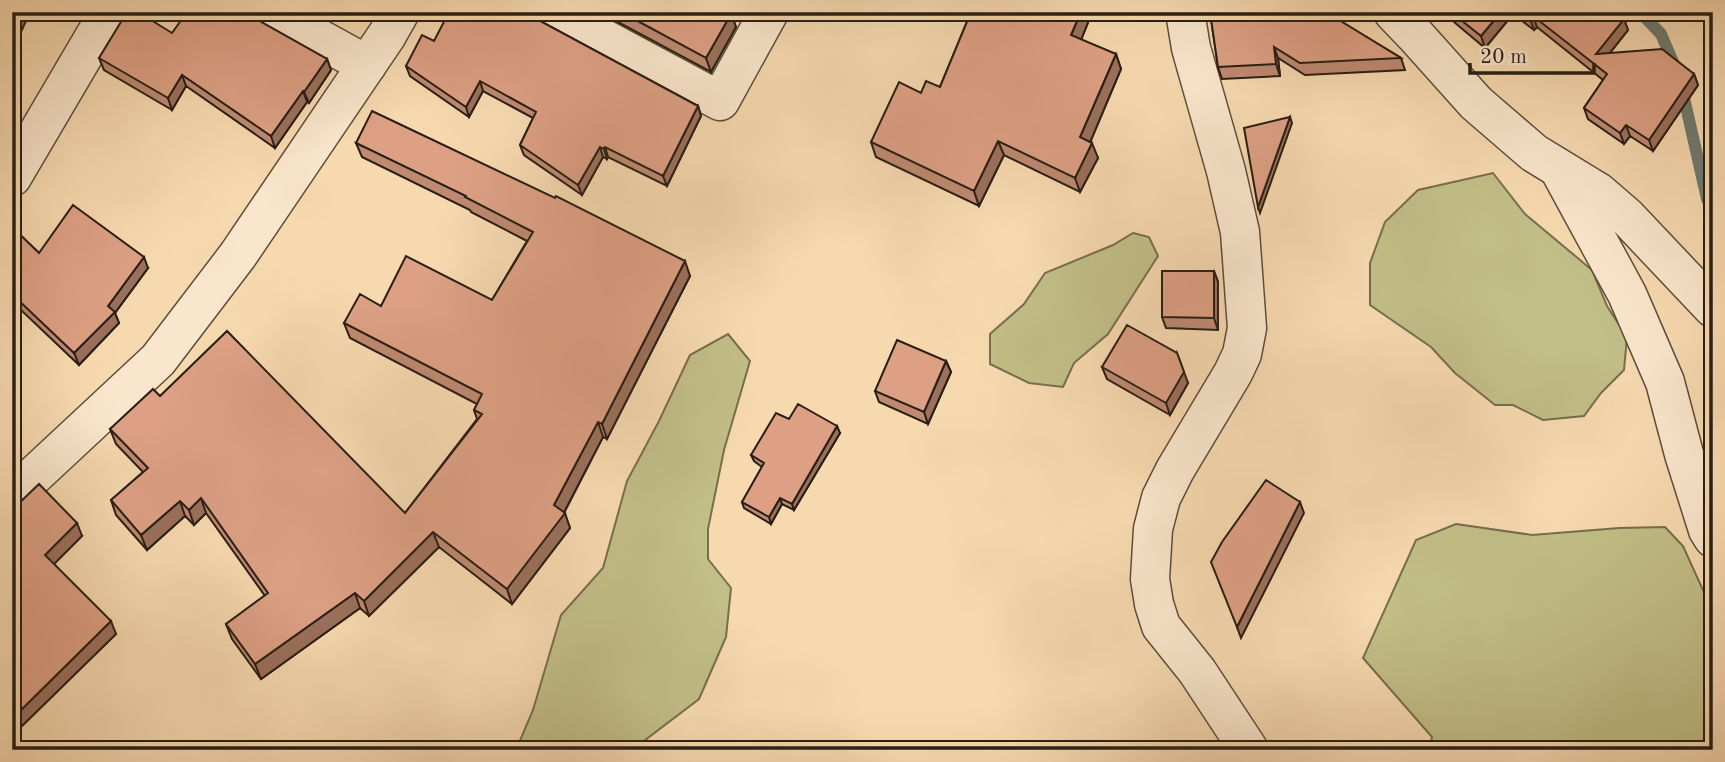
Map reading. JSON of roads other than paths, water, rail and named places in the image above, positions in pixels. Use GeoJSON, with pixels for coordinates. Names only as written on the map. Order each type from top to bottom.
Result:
{"type":"FeatureCollection","features":[{"type":"Feature","properties":{"kind":"street"},"geometry":{"type":"LineString","coordinates":[[12,177],[109,12]]}},
{"type":"Feature","properties":{"kind":"street"},"geometry":{"type":"LineString","coordinates":[[271,12],[367,65]]}},
{"type":"Feature","properties":{"kind":"street"},"geometry":{"type":"LineString","coordinates":[[12,496],[158,360],[238,255],[400,12]]}},
{"type":"Feature","properties":{"kind":"street"},"geometry":{"type":"LineString","coordinates":[[554,12],[720,101],[769,12]]}},
{"type":"Feature","properties":{"kind":"street"},"geometry":{"type":"LineString","coordinates":[[1185,12],[1191,48],[1226,171],[1240,232],[1247,328],[1242,354],[1233,373],[1161,498],[1153,529],[1150,579],[1161,626],[1197,671],[1249,750]]}},
{"type":"Feature","properties":{"kind":"street"},"geometry":{"type":"LineString","coordinates":[[1393,12],[1476,103],[1534,153],[1598,192],[1627,217],[1713,309]]}},
{"type":"Feature","properties":{"kind":"street"},"geometry":{"type":"LineString","coordinates":[[1559,169],[1627,295],[1665,382],[1684,454],[1708,530],[1713,538]]}},
{"type":"Feature","properties":{"kind":"waterway"},"geometry":{"type":"LineString","coordinates":[[1640,12],[1661,34],[1676,69]]}},
{"type":"Feature","properties":{"kind":"waterway"},"geometry":{"type":"LineString","coordinates":[[1682,89],[1707,199],[1713,211]]}}]}
